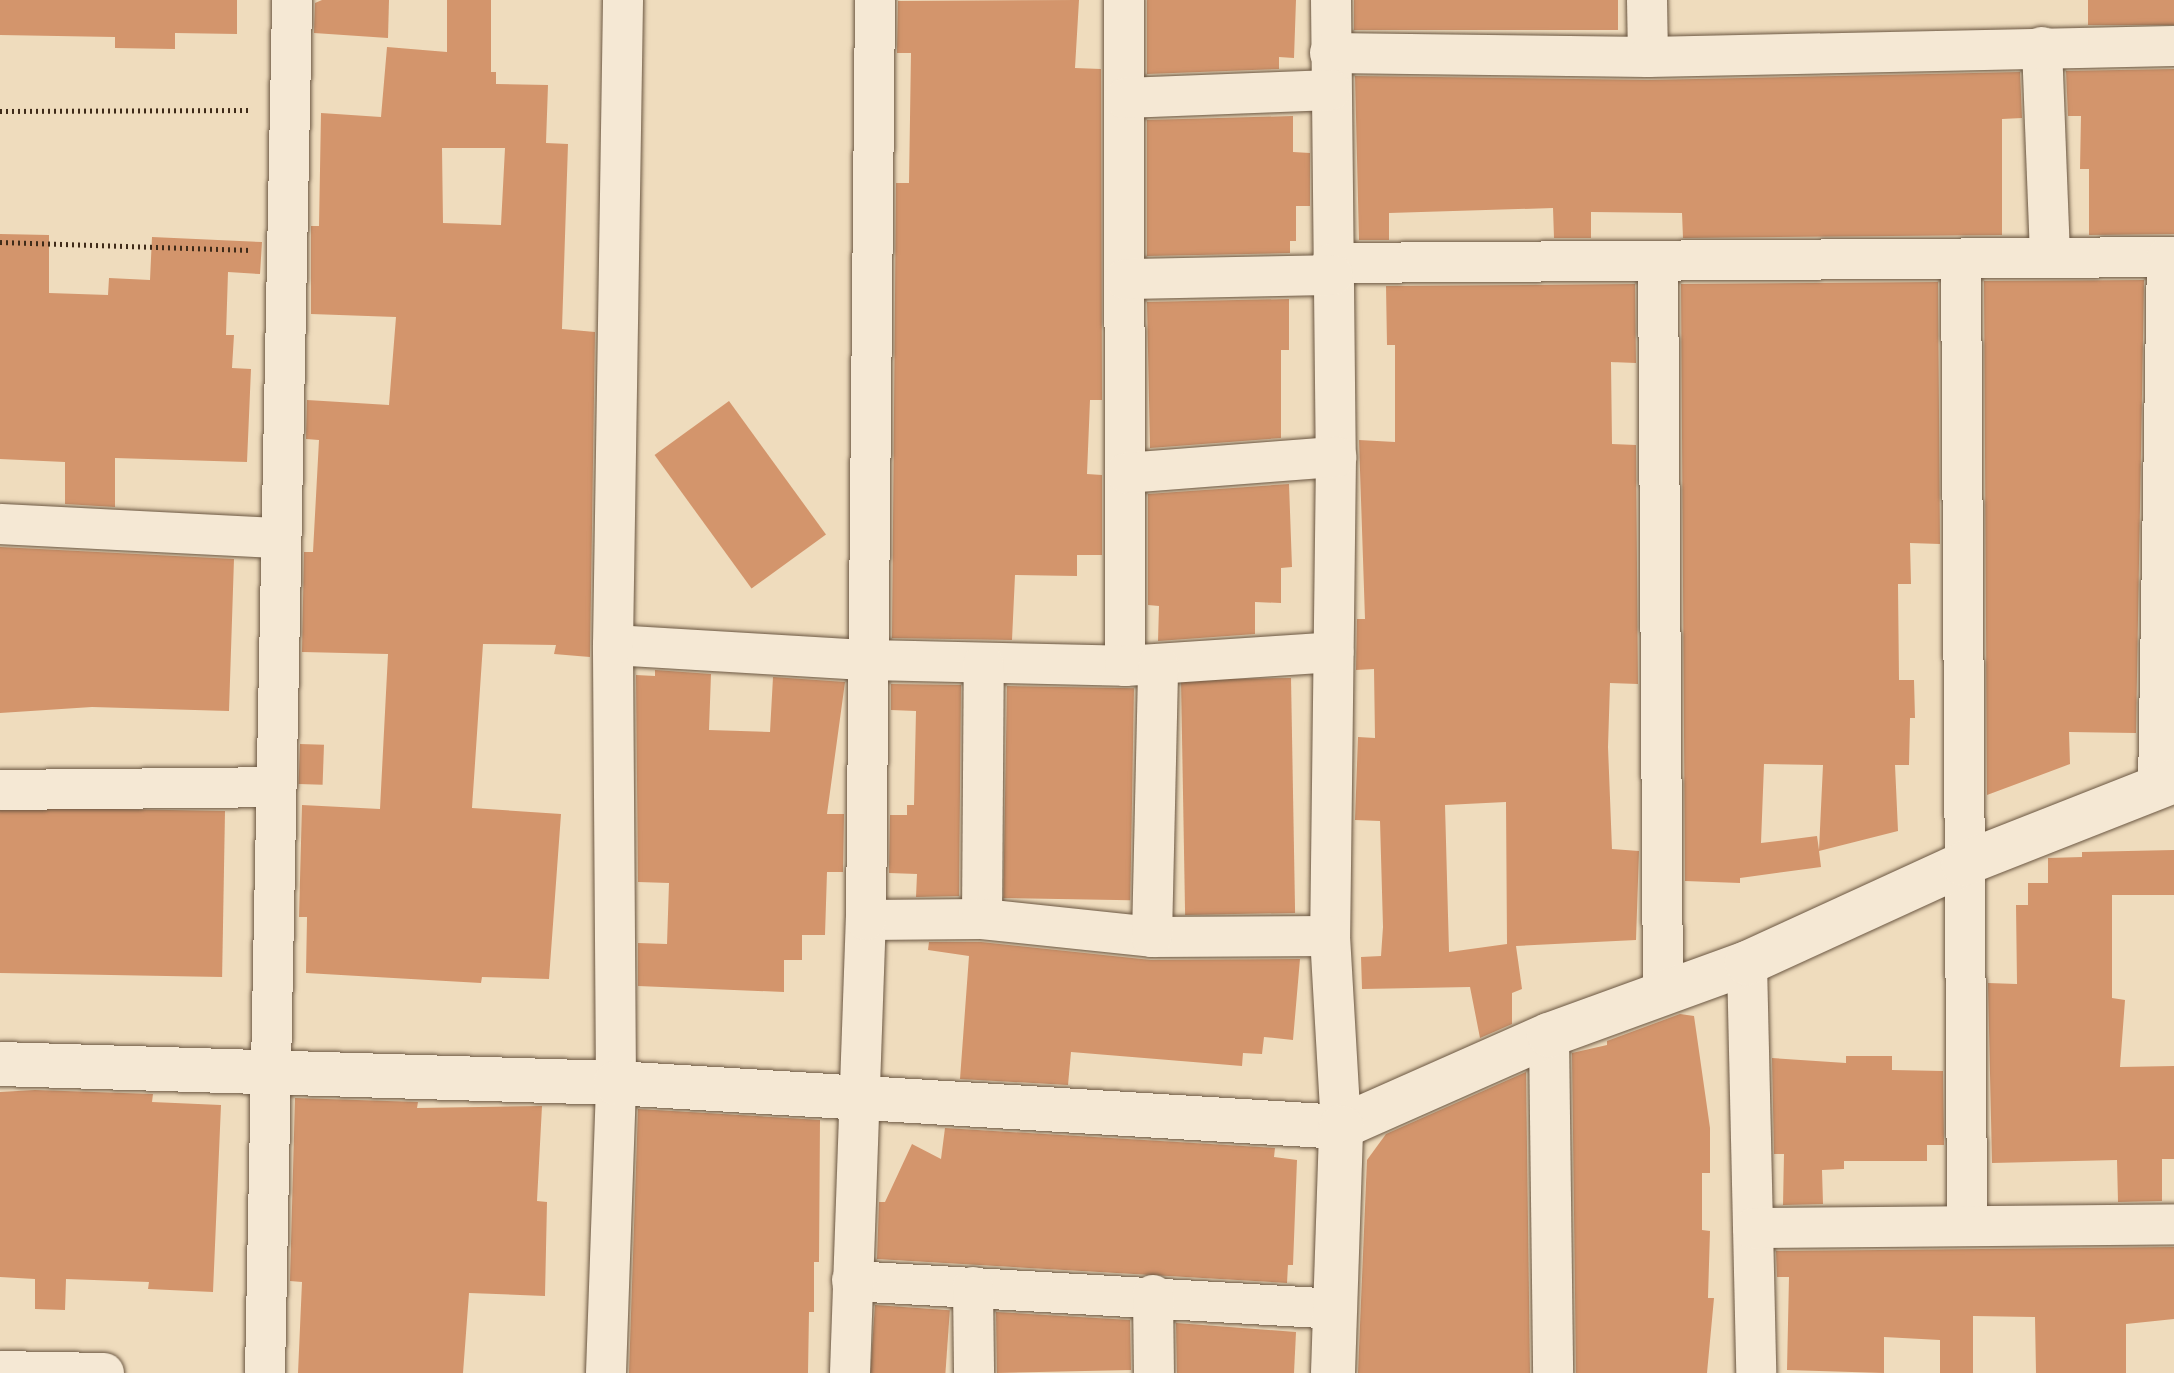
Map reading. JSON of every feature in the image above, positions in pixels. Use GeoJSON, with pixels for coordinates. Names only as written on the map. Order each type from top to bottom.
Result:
{"type":"FeatureCollection","features":[{"type":"Feature","properties":{"kind":"street"},"geometry":{"type":"LineString","coordinates":[[265,1373],[274,787],[292,0]]}},
{"type":"Feature","properties":{"kind":"street"},"geometry":{"type":"LineString","coordinates":[[606,1373],[616,1083],[613,645],[623,0]]}},
{"type":"Feature","properties":{"kind":"street"},"geometry":{"type":"LineString","coordinates":[[850,1373],[857,1101],[866,920],[875,0]]}},
{"type":"Feature","properties":{"kind":"street"},"geometry":{"type":"LineString","coordinates":[[1124,0],[1126,473],[1142,666],[1152,937]]}},
{"type":"Feature","properties":{"kind":"street"},"geometry":{"type":"LineString","coordinates":[[1331,0],[1336,457],[1330,936],[1341,1127],[1332,1309],[1333,1373]]}},
{"type":"Feature","properties":{"kind":"street"},"geometry":{"type":"LineString","coordinates":[[1647,0],[1648,57]]}},
{"type":"Feature","properties":{"kind":"street"},"geometry":{"type":"LineString","coordinates":[[1125,98],[1331,71],[1648,57],[2174,46]]}},
{"type":"Feature","properties":{"kind":"street"},"geometry":{"type":"LineString","coordinates":[[2042,47],[2050,258]]}},
{"type":"Feature","properties":{"kind":"street"},"geometry":{"type":"LineString","coordinates":[[0,1064],[616,1083],[857,1101],[1341,1127],[1549,1035],[1747,963],[1963,864],[2166,784],[2171,257],[1658,262],[1333,269],[1125,279]]}},
{"type":"Feature","properties":{"kind":"street"},"geometry":{"type":"LineString","coordinates":[[1961,259],[1967,1226]]}},
{"type":"Feature","properties":{"kind":"street"},"geometry":{"type":"LineString","coordinates":[[1658,262],[1663,991]]}},
{"type":"Feature","properties":{"kind":"street"},"geometry":{"type":"LineString","coordinates":[[1126,473],[1336,457]]}},
{"type":"Feature","properties":{"kind":"street"},"geometry":{"type":"LineString","coordinates":[[0,524],[281,538]]}},
{"type":"Feature","properties":{"kind":"street"},"geometry":{"type":"LineString","coordinates":[[613,645],[869,660],[1142,666],[1334,652]]}},
{"type":"Feature","properties":{"kind":"street"},"geometry":{"type":"LineString","coordinates":[[982,919],[984,664]]}},
{"type":"Feature","properties":{"kind":"street"},"geometry":{"type":"LineString","coordinates":[[0,790],[274,787]]}},
{"type":"Feature","properties":{"kind":"street"},"geometry":{"type":"LineString","coordinates":[[866,920],[982,919],[1152,937],[1330,936]]}},
{"type":"Feature","properties":{"kind":"street"},"geometry":{"type":"LineString","coordinates":[[1747,963],[1756,1373]]}},
{"type":"Feature","properties":{"kind":"street"},"geometry":{"type":"LineString","coordinates":[[1549,1035],[1553,1373]]}},
{"type":"Feature","properties":{"kind":"street"},"geometry":{"type":"LineString","coordinates":[[1753,1228],[2174,1224]]}},
{"type":"Feature","properties":{"kind":"street"},"geometry":{"type":"LineString","coordinates":[[852,1281],[1153,1295],[1332,1309]]}},
{"type":"Feature","properties":{"kind":"street"},"geometry":{"type":"LineString","coordinates":[[973,1287],[974,1373]]}},
{"type":"Feature","properties":{"kind":"street"},"geometry":{"type":"LineString","coordinates":[[1153,1295],[1154,1373]]}},
{"type":"Feature","properties":{"kind":"street"},"geometry":{"type":"LineString","coordinates":[[0,1371],[104,1373]]}},
{"type":"Feature","properties":{"kind":"path"},"geometry":{"type":"LineString","coordinates":[[0,111],[288,110]]}},
{"type":"Feature","properties":{"kind":"path"},"geometry":{"type":"LineString","coordinates":[[0,242],[285,251]]}},
{"type":"Feature","properties":{"kind":"building"},"geometry":{"type":"Polygon","coordinates":[[[0,0],[237,0],[237,34],[175,33],[175,49],[115,48],[115,37],[0,35],[0,0]]]}},
{"type":"Feature","properties":{"kind":"building"},"geometry":{"type":"Polygon","coordinates":[[[322,0],[389,0],[388,38],[314,33],[315,3],[322,0]]]}},
{"type":"Feature","properties":{"kind":"building"},"geometry":{"type":"Polygon","coordinates":[[[447,0],[491,0],[491,72],[496,72],[496,84],[548,85],[546,143],[568,144],[562,329],[595,332],[590,657],[554,654],[556,645],[483,644],[472,808],[561,814],[549,979],[482,977],[481,983],[306,973],[307,917],[299,917],[302,805],[380,809],[388,654],[302,652],[304,552],[313,552],[319,440],[306,439],[307,400],[389,405],[396,317],[311,314],[311,226],[319,226],[321,113],[381,117],[387,47],[447,52],[447,0]],[[442,148],[443,223],[501,225],[505,148],[442,148]]]}},
{"type":"Feature","properties":{"kind":"building"},"geometry":{"type":"Polygon","coordinates":[[[1079,0],[1075,68],[1101,69],[1102,400],[1090,400],[1087,474],[1102,475],[1102,555],[1077,555],[1077,576],[1015,575],[1012,640],[892,638],[896,183],[909,183],[911,53],[897,53],[898,1],[1079,0]]]}},
{"type":"Feature","properties":{"kind":"building"},"geometry":{"type":"Polygon","coordinates":[[[1147,0],[1296,0],[1294,58],[1279,57],[1279,69],[1147,74],[1147,0]]]}},
{"type":"Feature","properties":{"kind":"building"},"geometry":{"type":"Polygon","coordinates":[[[1354,0],[1618,0],[1618,30],[1354,30],[1354,0]]]}},
{"type":"Feature","properties":{"kind":"building"},"geometry":{"type":"Polygon","coordinates":[[[2088,0],[2174,0],[2174,25],[2088,25],[2088,0]]]}},
{"type":"Feature","properties":{"kind":"building"},"geometry":{"type":"Polygon","coordinates":[[[2174,69],[2174,234],[2089,235],[2089,169],[2080,169],[2081,116],[2068,116],[2066,71],[2174,69]]]}},
{"type":"Feature","properties":{"kind":"building"},"geometry":{"type":"Polygon","coordinates":[[[2020,72],[2022,118],[2002,119],[2002,235],[1683,238],[1682,213],[1591,212],[1591,238],[1554,238],[1553,208],[1389,213],[1389,240],[1359,240],[1355,76],[1648,80],[2020,72]]]}},
{"type":"Feature","properties":{"kind":"building"},"geometry":{"type":"Polygon","coordinates":[[[1293,116],[1293,152],[1310,153],[1310,206],[1296,206],[1296,241],[1290,241],[1290,253],[1147,256],[1147,120],[1293,116]]]}},
{"type":"Feature","properties":{"kind":"building"},"geometry":{"type":"Polygon","coordinates":[[[0,234],[49,235],[49,293],[108,295],[109,278],[150,280],[152,237],[262,242],[260,274],[228,272],[226,335],[234,335],[232,368],[251,369],[247,462],[115,458],[115,507],[65,504],[65,462],[0,459],[0,234]]]}},
{"type":"Feature","properties":{"kind":"building"},"geometry":{"type":"Polygon","coordinates":[[[2144,280],[2136,733],[2069,732],[2070,764],[1987,795],[1984,281],[2144,280]]]}},
{"type":"Feature","properties":{"kind":"building"},"geometry":{"type":"Polygon","coordinates":[[[1938,282],[1940,544],[1910,543],[1911,584],[1898,584],[1899,680],[1914,680],[1915,718],[1910,718],[1909,765],[1895,765],[1898,831],[1819,851],[1821,867],[1740,878],[1740,883],[1685,881],[1681,284],[1938,282]],[[1764,764],[1761,843],[1817,836],[1819,850],[1823,765],[1764,764]]]}},
{"type":"Feature","properties":{"kind":"building"},"geometry":{"type":"Polygon","coordinates":[[[1635,284],[1636,363],[1611,362],[1612,444],[1636,445],[1638,684],[1610,683],[1608,747],[1612,849],[1639,851],[1636,940],[1516,946],[1522,989],[1512,993],[1512,1024],[1480,1038],[1470,987],[1362,989],[1361,957],[1381,956],[1383,927],[1380,821],[1355,820],[1358,737],[1375,738],[1374,669],[1356,670],[1357,619],[1365,619],[1359,440],[1395,442],[1395,345],[1387,345],[1386,286],[1635,284]],[[1506,802],[1445,805],[1449,952],[1507,944],[1506,802]]]}},
{"type":"Feature","properties":{"kind":"building"},"geometry":{"type":"Polygon","coordinates":[[[1289,299],[1289,350],[1281,350],[1281,438],[1150,448],[1147,302],[1289,299]]]}},
{"type":"Feature","properties":{"kind":"building"},"geometry":{"type":"Polygon","coordinates":[[[729,401],[826,534],[752,589],[655,455],[729,401]]]}},
{"type":"Feature","properties":{"kind":"building"},"geometry":{"type":"Polygon","coordinates":[[[1289,484],[1292,567],[1281,568],[1281,603],[1255,602],[1255,634],[1158,641],[1159,606],[1148,605],[1148,494],[1289,484]]]}},
{"type":"Feature","properties":{"kind":"building"},"geometry":{"type":"Polygon","coordinates":[[[0,547],[234,559],[229,711],[92,707],[0,713],[0,547]]]}},
{"type":"Feature","properties":{"kind":"building"},"geometry":{"type":"Polygon","coordinates":[[[655,670],[711,674],[709,730],[770,732],[773,677],[845,682],[827,814],[844,814],[843,872],[827,872],[825,935],[802,935],[802,960],[784,960],[784,992],[638,986],[638,943],[667,944],[669,883],[638,882],[636,675],[655,676],[655,670]]]}},
{"type":"Feature","properties":{"kind":"building"},"geometry":{"type":"Polygon","coordinates":[[[1291,678],[1295,913],[1185,915],[1181,680],[1291,678]]]}},
{"type":"Feature","properties":{"kind":"building"},"geometry":{"type":"Polygon","coordinates":[[[891,684],[961,685],[959,896],[916,897],[917,874],[889,873],[890,815],[907,815],[907,805],[914,805],[916,711],[891,710],[891,684]]]}},
{"type":"Feature","properties":{"kind":"building"},"geometry":{"type":"Polygon","coordinates":[[[1007,686],[1134,688],[1130,900],[1003,898],[1007,686]]]}},
{"type":"Feature","properties":{"kind":"building"},"geometry":{"type":"Polygon","coordinates":[[[300,744],[324,745],[323,785],[299,784],[300,744]]]}},
{"type":"Feature","properties":{"kind":"building"},"geometry":{"type":"Polygon","coordinates":[[[0,807],[225,811],[222,977],[0,973],[0,807]]]}},
{"type":"Feature","properties":{"kind":"building"},"geometry":{"type":"Polygon","coordinates":[[[2174,850],[2174,895],[2112,895],[2112,998],[2125,1000],[2120,1067],[2174,1066],[2174,1159],[2162,1159],[2162,1201],[2118,1202],[2117,1160],[1992,1163],[1988,983],[2017,984],[2016,905],[2028,905],[2028,883],[2048,883],[2048,858],[2082,857],[2082,852],[2174,850]]]}},
{"type":"Feature","properties":{"kind":"building"},"geometry":{"type":"Polygon","coordinates":[[[929,942],[981,942],[1151,960],[1300,959],[1293,1040],[1264,1037],[1262,1054],[1243,1053],[1242,1066],[1071,1052],[1068,1085],[960,1079],[969,956],[928,950],[929,942]]]}},
{"type":"Feature","properties":{"kind":"building"},"geometry":{"type":"Polygon","coordinates":[[[1680,1014],[1694,1016],[1710,1128],[1710,1173],[1702,1173],[1702,1230],[1710,1231],[1708,1298],[1714,1298],[1707,1373],[1576,1373],[1572,1053],[1607,1045],[1607,1041],[1680,1014]]]}},
{"type":"Feature","properties":{"kind":"building"},"geometry":{"type":"Polygon","coordinates":[[[1846,1056],[1892,1056],[1892,1070],[1943,1071],[1944,1145],[1927,1145],[1927,1161],[1844,1161],[1844,1169],[1822,1170],[1823,1204],[1783,1205],[1784,1154],[1774,1154],[1772,1058],[1846,1063],[1846,1056]]]}},
{"type":"Feature","properties":{"kind":"building"},"geometry":{"type":"Polygon","coordinates":[[[1526,1072],[1530,1373],[1358,1373],[1367,1160],[1386,1134],[1526,1072]]]}},
{"type":"Feature","properties":{"kind":"building"},"geometry":{"type":"Polygon","coordinates":[[[35,1090],[153,1094],[152,1102],[221,1105],[213,1292],[148,1289],[149,1282],[66,1279],[65,1310],[35,1309],[35,1279],[0,1277],[0,1092],[35,1090]]]}},
{"type":"Feature","properties":{"kind":"building"},"geometry":{"type":"Polygon","coordinates":[[[295,1098],[418,1102],[417,1108],[542,1106],[537,1201],[547,1202],[545,1296],[469,1293],[463,1373],[298,1373],[302,1282],[290,1281],[295,1098]]]}},
{"type":"Feature","properties":{"kind":"building"},"geometry":{"type":"Polygon","coordinates":[[[638,1109],[820,1120],[819,1262],[814,1262],[814,1312],[809,1312],[808,1373],[629,1373],[638,1109]]]}},
{"type":"Feature","properties":{"kind":"building"},"geometry":{"type":"Polygon","coordinates":[[[945,1128],[1275,1148],[1274,1157],[1297,1160],[1293,1265],[1288,1265],[1287,1283],[877,1259],[879,1202],[885,1202],[912,1144],[941,1159],[945,1128]]]}},
{"type":"Feature","properties":{"kind":"building"},"geometry":{"type":"Polygon","coordinates":[[[2174,1247],[2174,1319],[2126,1324],[2126,1373],[2036,1373],[2035,1317],[1973,1316],[1973,1373],[1940,1373],[1940,1340],[1884,1337],[1884,1373],[1787,1370],[1789,1277],[1777,1277],[1776,1251],[2174,1247]]]}},
{"type":"Feature","properties":{"kind":"building"},"geometry":{"type":"Polygon","coordinates":[[[875,1305],[950,1310],[945,1373],[870,1373],[875,1305]]]}},
{"type":"Feature","properties":{"kind":"building"},"geometry":{"type":"Polygon","coordinates":[[[996,1312],[1130,1320],[1131,1370],[997,1373],[996,1312]]]}},
{"type":"Feature","properties":{"kind":"building"},"geometry":{"type":"Polygon","coordinates":[[[1176,1323],[1296,1332],[1294,1373],[1177,1373],[1176,1323]]]}}]}
